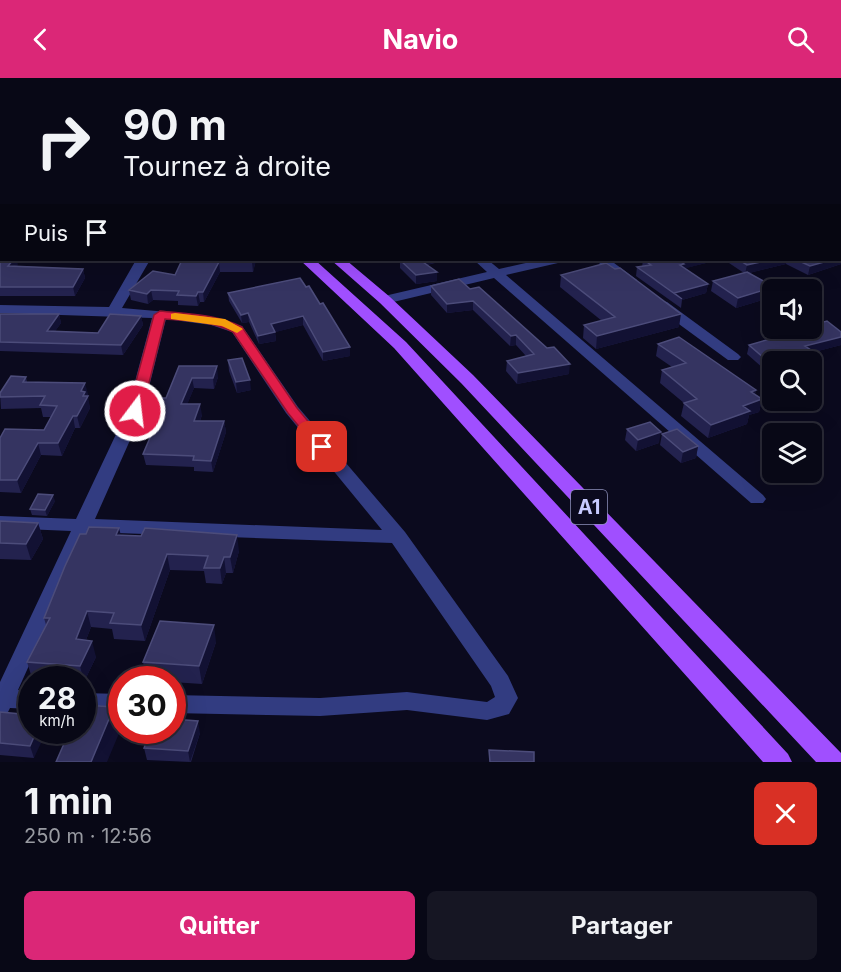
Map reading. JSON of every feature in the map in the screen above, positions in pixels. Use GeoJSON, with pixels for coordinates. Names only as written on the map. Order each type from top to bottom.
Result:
{"type":"FeatureCollection","features":[{"type":"Feature","properties":{"kind":"main road","name":"A1"},"geometry":{"type":"LineString","coordinates":[[308,261],[400,345],[779,762]]}},
{"type":"Feature","properties":{"kind":"main road","name":"A1"},"geometry":{"type":"LineString","coordinates":[[339,261],[385,300],[476,388],[833,762]]}},
{"type":"Feature","properties":{"kind":"street"},"geometry":{"type":"LineString","coordinates":[[114,310],[142,261]]}},
{"type":"Feature","properties":{"kind":"street"},"geometry":{"type":"LineString","coordinates":[[482,261],[757,499]]}},
{"type":"Feature","properties":{"kind":"street"},"geometry":{"type":"LineString","coordinates":[[385,300],[550,261]]}},
{"type":"Feature","properties":{"kind":"street"},"geometry":{"type":"LineString","coordinates":[[603,261],[733,357]]}},
{"type":"Feature","properties":{"kind":"street"},"geometry":{"type":"LineString","coordinates":[[0,309],[114,310],[207,319],[225,323],[237,329],[292,411],[398,537],[500,682],[507,698],[501,707],[487,711],[407,701],[320,707],[186,704]]}},
{"type":"Feature","properties":{"kind":"street"},"geometry":{"type":"LineString","coordinates":[[18,701],[2,702],[135,411],[160,315]]}},
{"type":"Feature","properties":{"kind":"street"},"geometry":{"type":"LineString","coordinates":[[0,522],[398,537]]}},
{"type":"Feature","properties":{"kind":"building"},"geometry":{"type":"Polygon","coordinates":[[[0,261],[12,261],[8,266],[83,269],[73,287],[0,287],[0,261]]]}},
{"type":"Feature","properties":{"kind":"building"},"geometry":{"type":"Polygon","coordinates":[[[182,261],[252,261],[219,262],[203,292],[198,292],[196,296],[177,295],[179,291],[151,290],[147,294],[129,290],[153,271],[175,275],[182,261]]]}},
{"type":"Feature","properties":{"kind":"building"},"geometry":{"type":"Polygon","coordinates":[[[401,261],[421,261],[437,272],[416,275],[401,261]]]}},
{"type":"Feature","properties":{"kind":"building"},"geometry":{"type":"Polygon","coordinates":[[[645,261],[680,261],[684,264],[680,265],[708,284],[674,293],[682,299],[637,267],[651,265],[645,261]]]}},
{"type":"Feature","properties":{"kind":"building"},"geometry":{"type":"Polygon","coordinates":[[[741,261],[765,261],[747,265],[741,261]]]}},
{"type":"Feature","properties":{"kind":"building"},"geometry":{"type":"Polygon","coordinates":[[[799,261],[828,261],[810,266],[799,261]]]}},
{"type":"Feature","properties":{"kind":"building"},"geometry":{"type":"Polygon","coordinates":[[[606,263],[615,269],[620,268],[681,314],[597,336],[584,325],[615,317],[561,275],[606,263]]]}},
{"type":"Feature","properties":{"kind":"building"},"geometry":{"type":"Polygon","coordinates":[[[747,272],[762,280],[762,291],[738,298],[713,281],[747,272]]]}},
{"type":"Feature","properties":{"kind":"building"},"geometry":{"type":"Polygon","coordinates":[[[300,278],[306,287],[309,286],[320,304],[323,303],[350,347],[323,352],[303,316],[271,324],[275,332],[258,336],[248,313],[241,315],[228,293],[300,278]]]}},
{"type":"Feature","properties":{"kind":"building"},"geometry":{"type":"Polygon","coordinates":[[[459,279],[470,289],[479,287],[547,348],[554,347],[570,364],[518,373],[507,361],[534,354],[516,335],[511,336],[473,301],[447,304],[431,286],[459,279]]]}},
{"type":"Feature","properties":{"kind":"building"},"geometry":{"type":"Polygon","coordinates":[[[0,314],[59,314],[47,331],[98,333],[110,314],[141,316],[121,345],[0,342],[0,314]]]}},
{"type":"Feature","properties":{"kind":"building"},"geometry":{"type":"Polygon","coordinates":[[[827,321],[841,332],[841,337],[805,346],[812,351],[762,351],[762,356],[749,345],[770,339],[822,339],[822,322],[827,321]]]}},
{"type":"Feature","properties":{"kind":"building"},"geometry":{"type":"Polygon","coordinates":[[[679,337],[756,390],[751,392],[762,399],[743,406],[750,411],[711,425],[684,403],[697,399],[662,370],[686,363],[658,344],[679,337]]]}},
{"type":"Feature","properties":{"kind":"building"},"geometry":{"type":"Polygon","coordinates":[[[242,358],[250,380],[236,382],[228,360],[242,358]]]}},
{"type":"Feature","properties":{"kind":"building"},"geometry":{"type":"Polygon","coordinates":[[[179,366],[217,366],[213,378],[192,378],[181,404],[200,404],[194,421],[224,421],[211,461],[193,460],[194,456],[143,454],[158,419],[154,419],[156,414],[152,414],[159,398],[166,398],[179,366]]]}},
{"type":"Feature","properties":{"kind":"building"},"geometry":{"type":"Polygon","coordinates":[[[11,376],[26,377],[23,382],[85,383],[81,391],[85,392],[83,396],[88,396],[77,416],[73,416],[58,443],[38,443],[17,480],[0,480],[0,438],[5,429],[44,430],[57,406],[40,405],[45,396],[0,397],[0,393],[11,376]]]}},
{"type":"Feature","properties":{"kind":"building"},"geometry":{"type":"Polygon","coordinates":[[[650,422],[661,432],[638,440],[627,429],[650,422]]]}},
{"type":"Feature","properties":{"kind":"building"},"geometry":{"type":"Polygon","coordinates":[[[677,429],[698,446],[683,452],[662,434],[677,429]]]}},
{"type":"Feature","properties":{"kind":"building"},"geometry":{"type":"Polygon","coordinates":[[[38,494],[53,495],[45,510],[30,509],[38,494]]]}},
{"type":"Feature","properties":{"kind":"building"},"geometry":{"type":"Polygon","coordinates":[[[0,521],[38,523],[26,544],[0,543],[0,521]]]}},
{"type":"Feature","properties":{"kind":"building"},"geometry":{"type":"Polygon","coordinates":[[[89,527],[119,528],[116,535],[141,536],[145,528],[237,535],[230,557],[224,557],[220,568],[204,568],[208,556],[167,554],[141,625],[110,623],[114,613],[87,611],[76,639],[92,641],[80,666],[27,662],[50,618],[44,618],[65,566],[80,534],[86,534],[89,527]]]}},
{"type":"Feature","properties":{"kind":"building"},"geometry":{"type":"Polygon","coordinates":[[[160,621],[214,625],[199,666],[143,662],[160,621]]]}},
{"type":"Feature","properties":{"kind":"building"},"geometry":{"type":"Polygon","coordinates":[[[96,706],[108,707],[108,721],[91,762],[56,762],[64,744],[96,744],[96,706]]]}},
{"type":"Feature","properties":{"kind":"building"},"geometry":{"type":"Polygon","coordinates":[[[0,712],[18,714],[18,744],[31,744],[30,746],[0,743],[0,712]]]}},
{"type":"Feature","properties":{"kind":"building"},"geometry":{"type":"Polygon","coordinates":[[[186,720],[198,721],[188,751],[144,748],[146,744],[186,744],[186,720]]]}},
{"type":"Feature","properties":{"kind":"building"},"geometry":{"type":"Polygon","coordinates":[[[489,750],[534,752],[534,762],[490,762],[489,750]]]}},
{"type":"Feature","properties":{"kind":"slow traffic"},"geometry":{"type":"LineString","coordinates":[[175,316],[207,319],[225,323],[237,329]]}},
{"type":"Feature","properties":{"kind":"route"},"geometry":{"type":"LineString","coordinates":[[135,411],[160,315],[207,319],[225,323],[237,329],[292,411],[322,447]]}}]}
